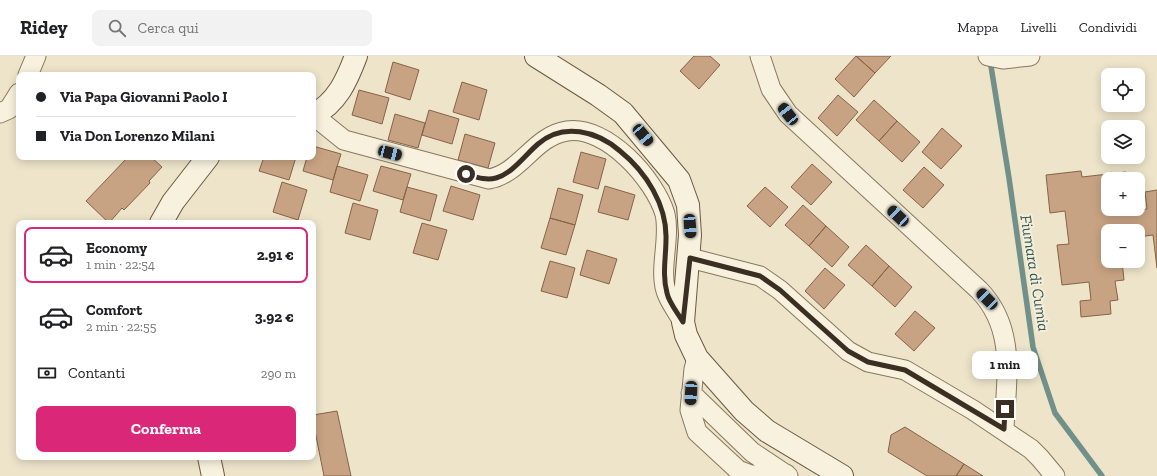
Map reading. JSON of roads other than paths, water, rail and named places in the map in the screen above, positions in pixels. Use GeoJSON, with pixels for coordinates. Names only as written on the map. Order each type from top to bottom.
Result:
{"type":"FeatureCollection","features":[{"type":"Feature","properties":{"kind":"street"},"geometry":{"type":"LineString","coordinates":[[29,72],[36,56]]}},
{"type":"Feature","properties":{"kind":"street"},"geometry":{"type":"LineString","coordinates":[[316,113],[329,105],[335,99],[342,88],[356,56]]}},
{"type":"Feature","properties":{"kind":"street"},"geometry":{"type":"LineString","coordinates":[[536,56],[598,95],[623,113],[679,180],[688,205],[690,258],[683,322]]}},
{"type":"Feature","properties":{"kind":"street"},"geometry":{"type":"LineString","coordinates":[[760,56],[771,89],[788,114],[979,290],[994,308],[1004,333],[1006,346],[1007,373],[1004,429]]}},
{"type":"Feature","properties":{"kind":"street"},"geometry":{"type":"LineString","coordinates":[[988,56],[1003,59],[1030,56]]}},
{"type":"Feature","properties":{"kind":"street"},"geometry":{"type":"LineString","coordinates":[[0,113],[9,108],[16,98]]}},
{"type":"Feature","properties":{"kind":"street"},"geometry":{"type":"LineString","coordinates":[[316,117],[344,140],[488,179],[504,174],[539,143],[558,132],[570,130],[581,132],[601,138],[611,144],[631,161],[646,180],[661,205],[666,227],[665,270],[667,295],[683,322],[686,335],[697,358],[755,422],[842,476]]}},
{"type":"Feature","properties":{"kind":"street"},"geometry":{"type":"LineString","coordinates":[[163,220],[173,202],[206,160]]}},
{"type":"Feature","properties":{"kind":"street"},"geometry":{"type":"LineString","coordinates":[[690,258],[760,276],[780,290],[853,355],[868,362],[905,370],[1004,429],[1040,458],[1055,476]]}},
{"type":"Feature","properties":{"kind":"street"},"geometry":{"type":"LineString","coordinates":[[697,358],[691,393],[752,452],[787,475]]}},
{"type":"Feature","properties":{"kind":"street"},"geometry":{"type":"LineString","coordinates":[[210,460],[213,476]]}},
{"type":"Feature","properties":{"kind":"waterway","name":"Fiumara di Cumia"},"geometry":{"type":"LineString","coordinates":[[990,60],[1009,178],[1033,347],[1055,413],[1102,476]]}}]}
